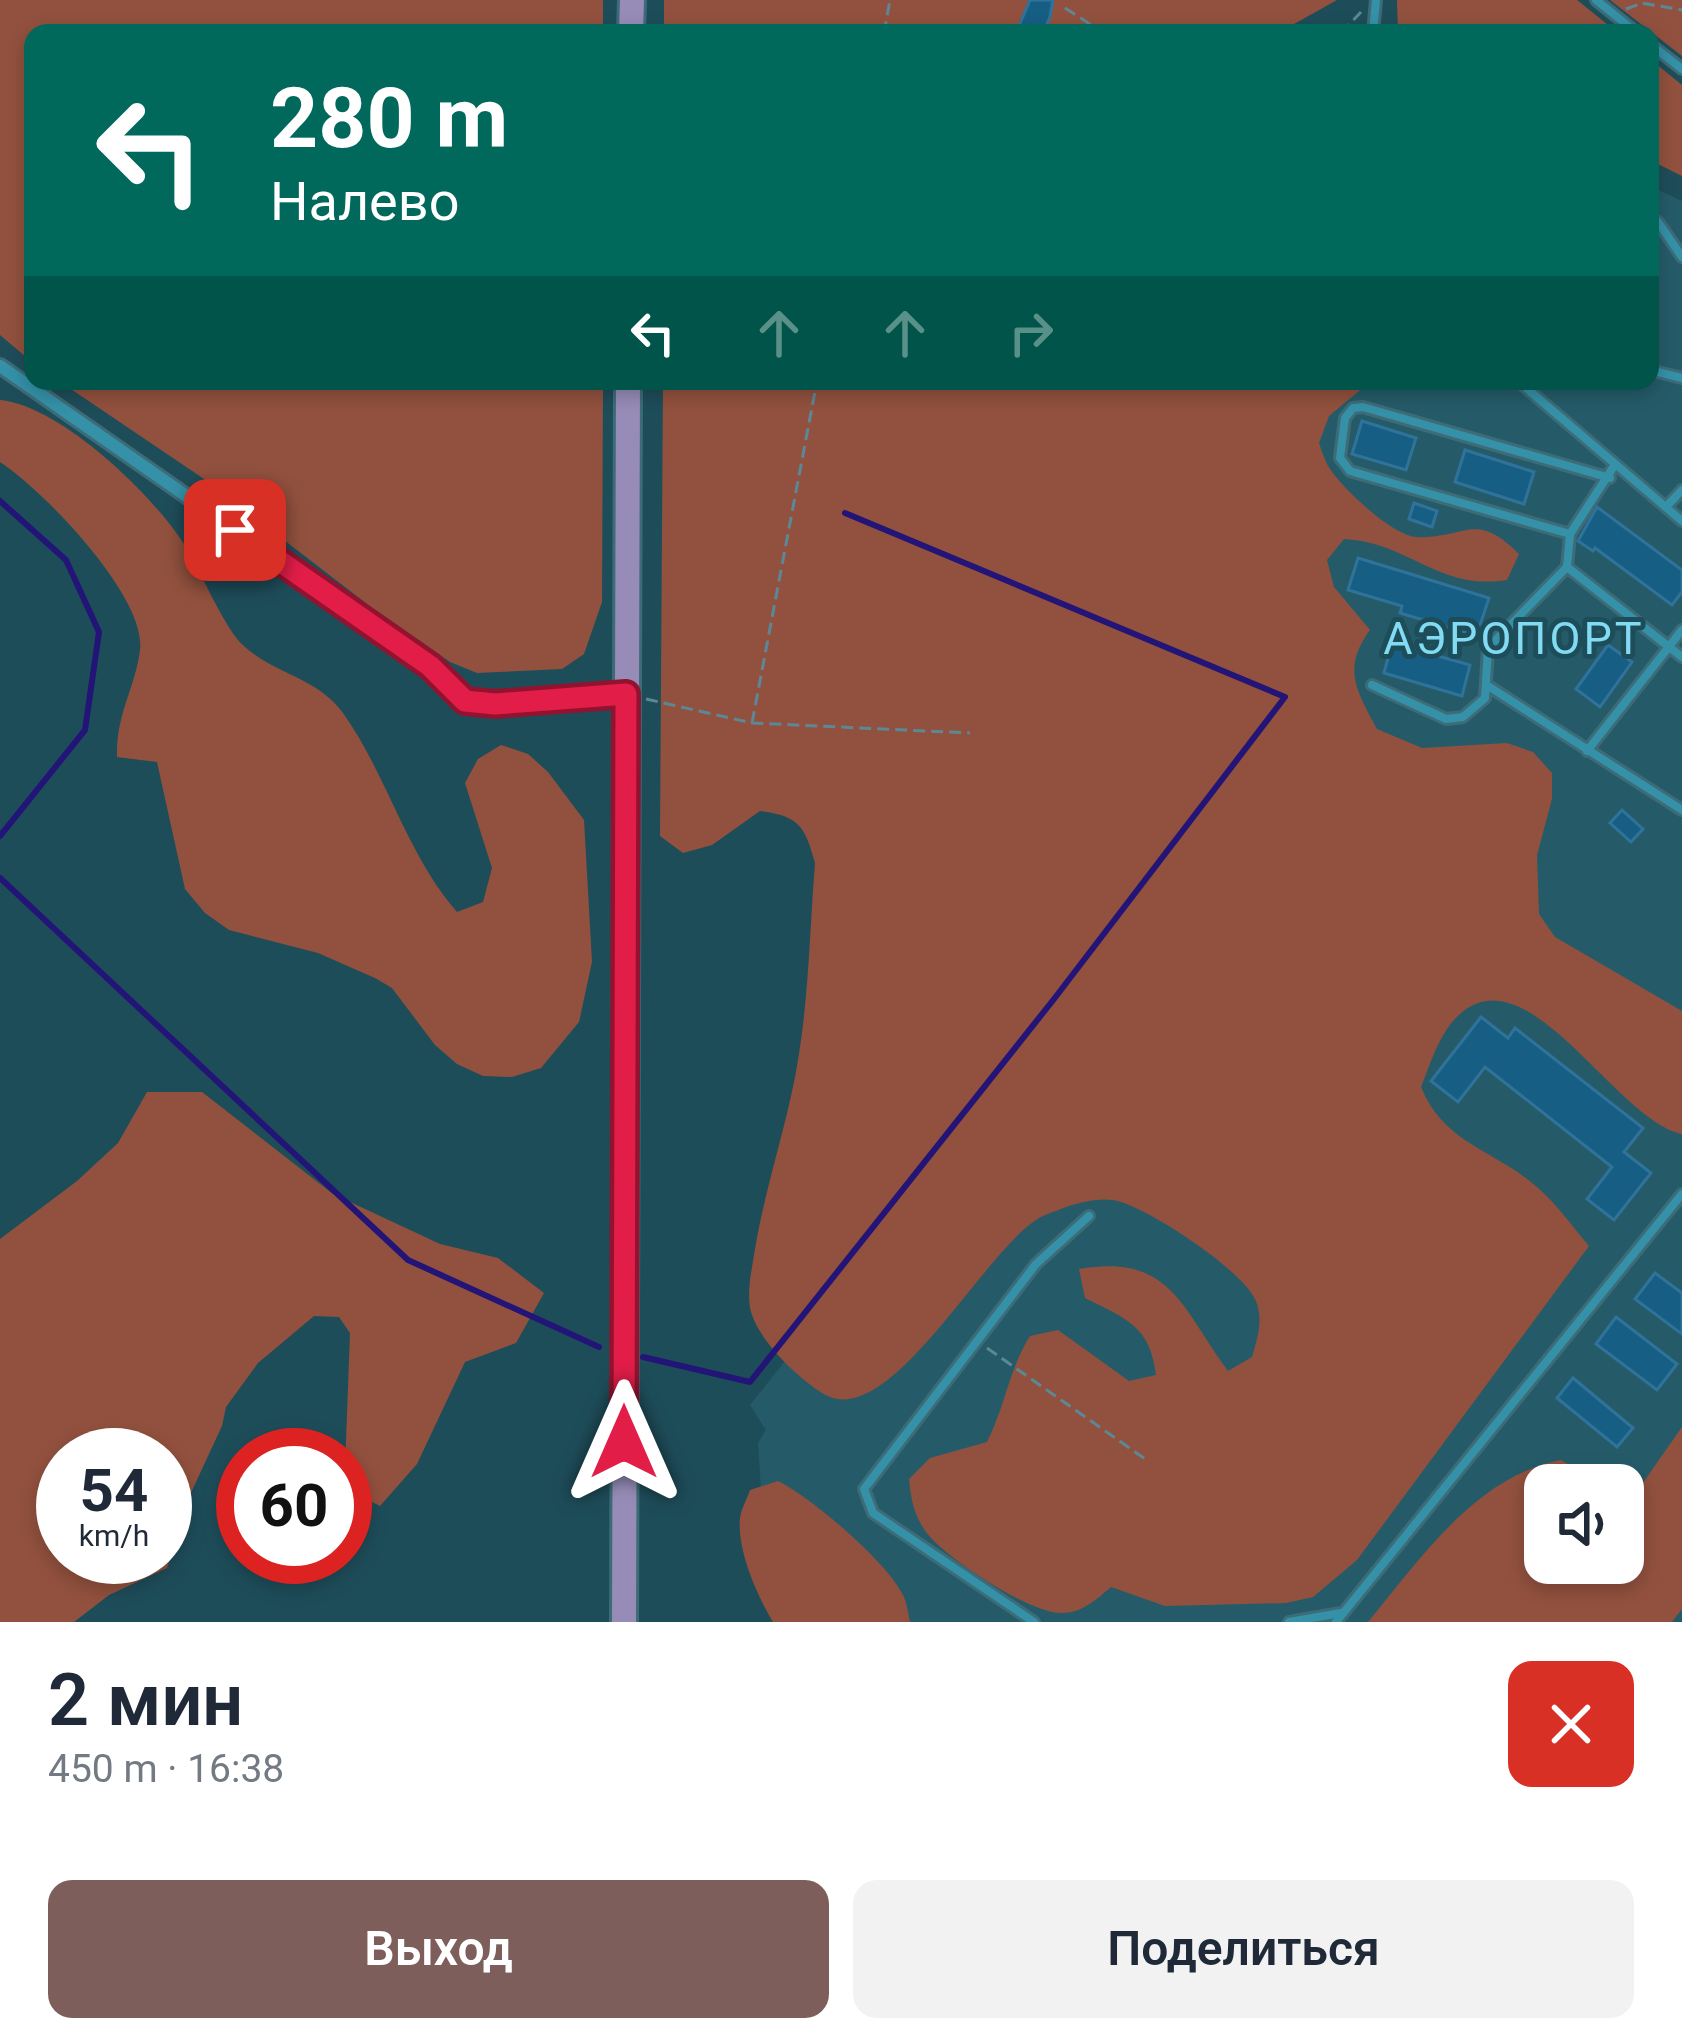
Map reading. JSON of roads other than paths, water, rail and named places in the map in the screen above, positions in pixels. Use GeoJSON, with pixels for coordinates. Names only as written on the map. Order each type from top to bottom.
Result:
{"type":"FeatureCollection","features":[{"type":"Feature","properties":{"kind":"main road"},"geometry":{"type":"LineString","coordinates":[[624,1622],[628,390]]}},
{"type":"Feature","properties":{"kind":"street"},"geometry":{"type":"LineString","coordinates":[[34,390],[430,666],[465,701],[495,704],[626,694]]}},
{"type":"Feature","properties":{"kind":"lane"},"geometry":{"type":"LineString","coordinates":[[1596,0],[1626,24]]}},
{"type":"Feature","properties":{"kind":"lane"},"geometry":{"type":"LineString","coordinates":[[1659,223],[1682,257]]}},
{"type":"Feature","properties":{"kind":"lane"},"geometry":{"type":"LineString","coordinates":[[1528,390],[1682,521]]}},
{"type":"Feature","properties":{"kind":"lane"},"geometry":{"type":"LineString","coordinates":[[1570,534],[1350,471],[1340,458],[1345,418],[1352,408],[1363,407],[1610,478]]}},
{"type":"Feature","properties":{"kind":"lane"},"geometry":{"type":"LineString","coordinates":[[1372,685],[1446,719],[1472,711],[1485,698],[1488,648],[1567,567],[1570,534],[1615,466]]}},
{"type":"Feature","properties":{"kind":"lane"},"geometry":{"type":"LineString","coordinates":[[1666,507],[1682,490]]}},
{"type":"Feature","properties":{"kind":"lane"},"geometry":{"type":"LineString","coordinates":[[1567,567],[1682,657]]}},
{"type":"Feature","properties":{"kind":"lane"},"geometry":{"type":"LineString","coordinates":[[1587,751],[1682,630]]}},
{"type":"Feature","properties":{"kind":"lane"},"geometry":{"type":"LineString","coordinates":[[1488,686],[1682,810]]}},
{"type":"Feature","properties":{"kind":"lane"},"geometry":{"type":"LineString","coordinates":[[1336,1622],[1682,1194]]}},
{"type":"Feature","properties":{"kind":"lane"},"geometry":{"type":"LineString","coordinates":[[1034,1622],[873,1513],[863,1495],[1036,1264],[1089,1216]]}},
{"type":"Feature","properties":{"kind":"lane"},"geometry":{"type":"LineString","coordinates":[[1289,1622],[1342,1613]]}},
{"type":"Feature","properties":{"kind":"waterway"},"geometry":{"type":"LineString","coordinates":[[0,501],[66,560],[99,632],[85,730],[0,836]]}},
{"type":"Feature","properties":{"kind":"waterway"},"geometry":{"type":"LineString","coordinates":[[643,1357],[750,1382],[1054,999],[1285,697],[845,513]]}},
{"type":"Feature","properties":{"kind":"waterway"},"geometry":{"type":"LineString","coordinates":[[0,878],[408,1260],[599,1347]]}},
{"type":"Feature","properties":{"kind":"district","name":"АЭРОПОРТ"},"geometry":{"type":"Point","coordinates":[1514,638]}}]}
